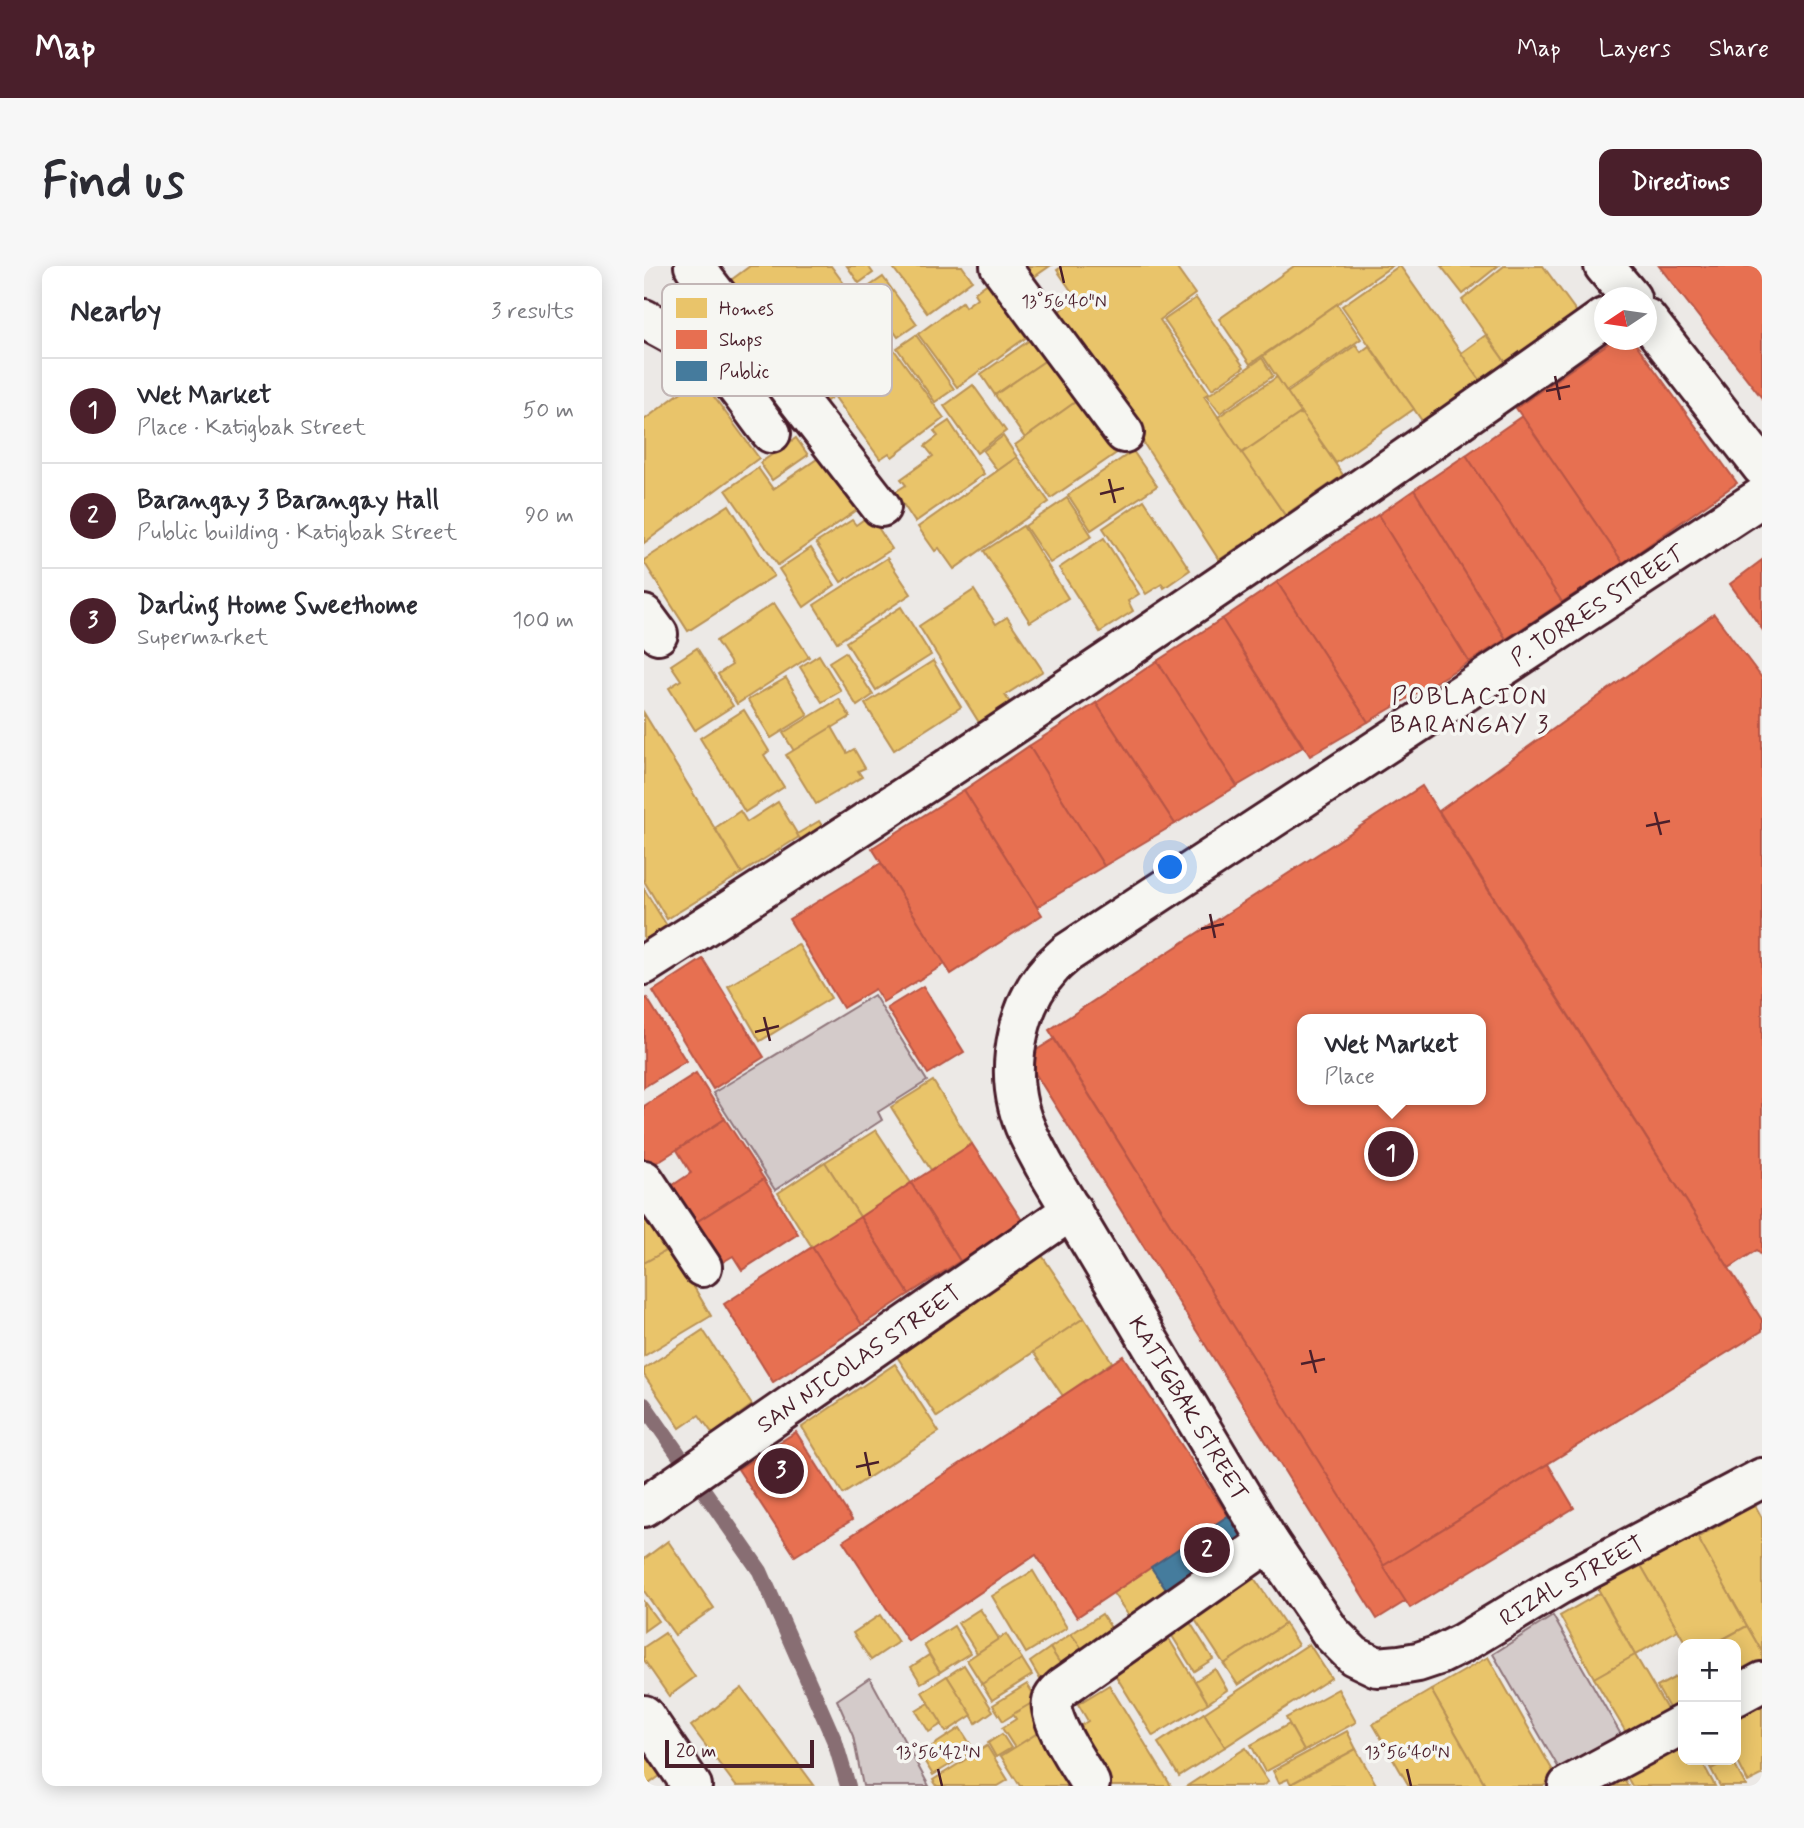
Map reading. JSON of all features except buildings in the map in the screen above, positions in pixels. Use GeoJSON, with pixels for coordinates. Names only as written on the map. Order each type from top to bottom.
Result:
{"type":"FeatureCollection","features":[{"type":"Feature","properties":{"kind":"street"},"geometry":{"type":"LineString","coordinates":[[694,266],[708,284]]}},
{"type":"Feature","properties":{"kind":"street"},"geometry":{"type":"LineString","coordinates":[[1000,266],[1124,433]]}},
{"type":"Feature","properties":{"kind":"street"},"geometry":{"type":"LineString","coordinates":[[1604,266],[1622,287]]}},
{"type":"Feature","properties":{"kind":"street"},"geometry":{"type":"LineString","coordinates":[[644,318],[662,329]]}},
{"type":"Feature","properties":{"kind":"street"},"geometry":{"type":"LineString","coordinates":[[644,965],[833,845],[1051,701],[1444,432],[1594,326]]}},
{"type":"Feature","properties":{"kind":"street"},"geometry":{"type":"LineString","coordinates":[[1657,331],[1762,467]]}},
{"type":"Feature","properties":{"kind":"street"},"geometry":{"type":"LineString","coordinates":[[742,396],[771,433]]}},
{"type":"Feature","properties":{"kind":"street"},"geometry":{"type":"LineString","coordinates":[[795,396],[881,507]]}},
{"type":"Feature","properties":{"kind":"street","name":"P. TORRES STREET"},"geometry":{"type":"LineString","coordinates":[[1026,1129],[1014,1086],[1016,1047],[1027,1006],[1037,987],[1050,968],[1067,953],[1762,497]]}},
{"type":"Feature","properties":{"kind":"street","name":"KATIGBAK STREET"},"geometry":{"type":"LineString","coordinates":[[1026,1129],[1044,1165],[1269,1542],[1331,1633],[1354,1656],[1377,1667]]}},
{"type":"Feature","properties":{"kind":"street"},"geometry":{"type":"LineString","coordinates":[[644,1180],[702,1267]]}},
{"type":"Feature","properties":{"kind":"street","name":"SAN NICOLAS STREET"},"geometry":{"type":"LineString","coordinates":[[654,1499],[1072,1210]]}},
{"type":"Feature","properties":{"kind":"street","name":"RIZAL STREET"},"geometry":{"type":"LineString","coordinates":[[1377,1667],[1418,1662],[1461,1644],[1559,1585],[1762,1478]]}},
{"type":"Feature","properties":{"kind":"street"},"geometry":{"type":"LineString","coordinates":[[1090,1783],[1055,1723],[1052,1706],[1056,1693],[1269,1542]]}},
{"type":"Feature","properties":{"kind":"street"},"geometry":{"type":"LineString","coordinates":[[1741,1693],[1762,1682]]}},
{"type":"Feature","properties":{"kind":"street"},"geometry":{"type":"LineString","coordinates":[[644,1715],[692,1786]]}},
{"type":"Feature","properties":{"kind":"street"},"geometry":{"type":"LineString","coordinates":[[1568,1786],[1678,1727]]}},
{"type":"Feature","properties":{"kind":"shaded area"},"geometry":{"type":"Polygon","coordinates":[[[874,995],[927,1081],[878,1112],[882,1120],[775,1190],[713,1093],[874,995]]]}},
{"type":"Feature","properties":{"kind":"shaded area"},"geometry":{"type":"Polygon","coordinates":[[[1553,1616],[1627,1745],[1565,1779],[1493,1654],[1553,1616]]]}},
{"type":"Feature","properties":{"kind":"shaded area"},"geometry":{"type":"Polygon","coordinates":[[[869,1678],[929,1786],[863,1786],[853,1736],[837,1700],[869,1678]]]}},
{"type":"Feature","properties":{"kind":"waterway"},"geometry":{"type":"LineString","coordinates":[[644,1405],[760,1571],[835,1742],[848,1786]]}},
{"type":"Feature","properties":{"kind":"place","name":"Wet Market"},"geometry":{"type":"Point","coordinates":[1391,1154]}},
{"type":"Feature","properties":{"kind":"place","name":"Darling Home Sweethome"},"geometry":{"type":"Point","coordinates":[781,1471]}},
{"type":"Feature","properties":{"kind":"place","name":"Barangay 3 Barangay Hall"},"geometry":{"type":"Point","coordinates":[1207,1550]}},
{"type":"Feature","properties":{"kind":"district","name":"POBLACION BARANGAY 3"},"geometry":{"type":"Point","coordinates":[1470,710]}}]}
